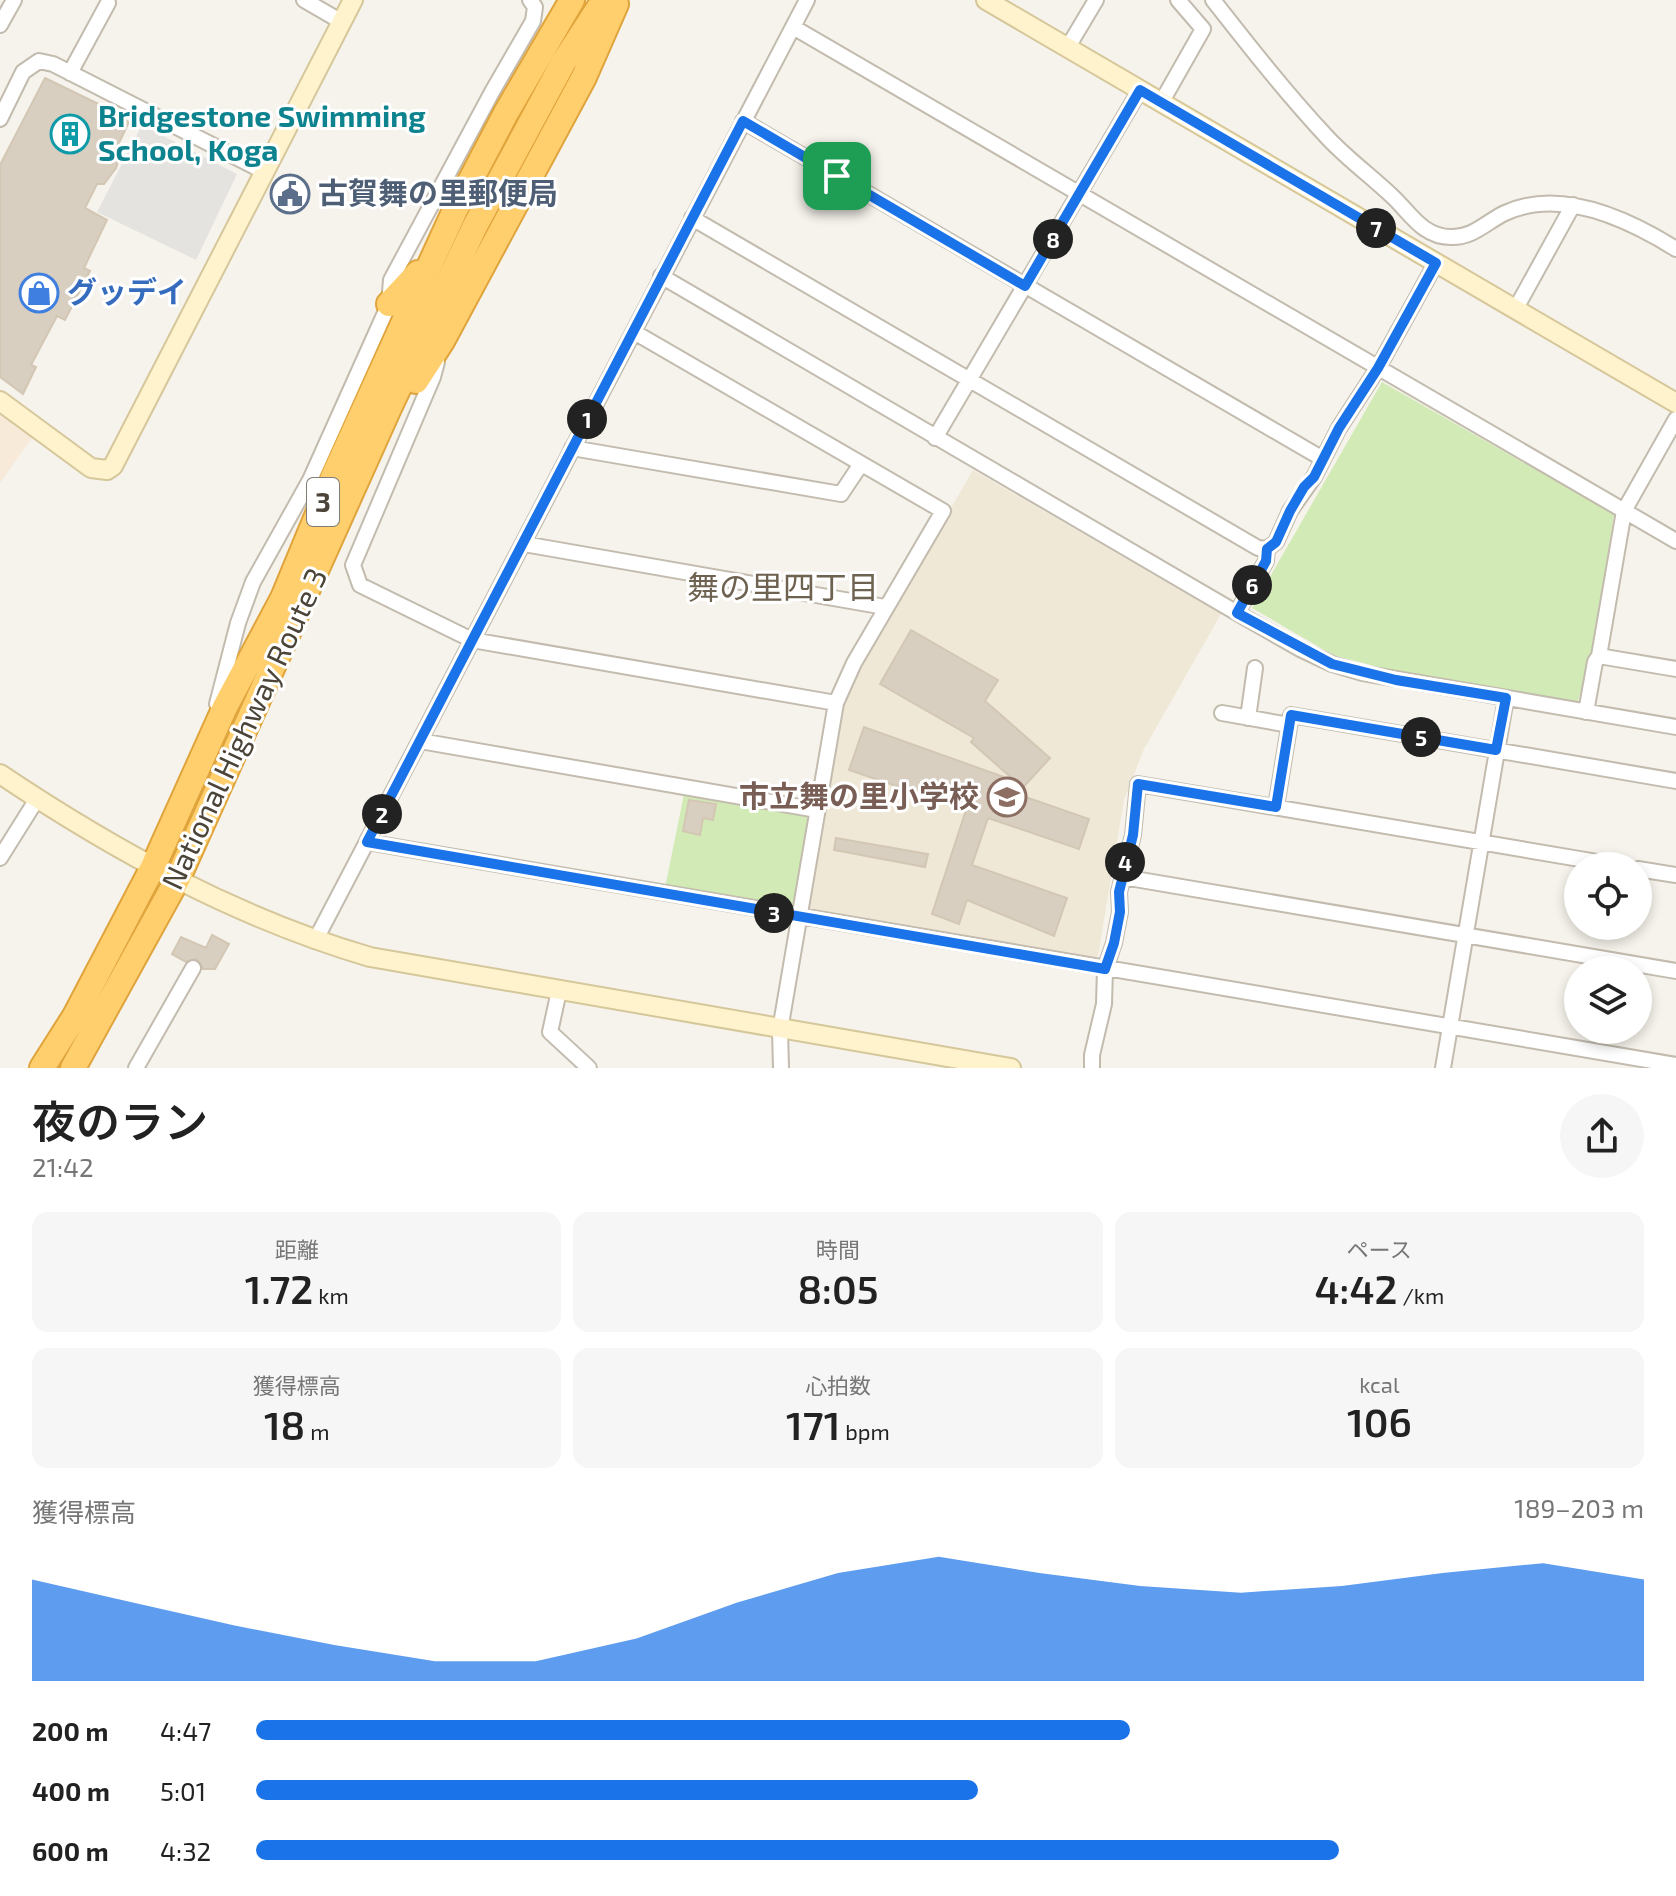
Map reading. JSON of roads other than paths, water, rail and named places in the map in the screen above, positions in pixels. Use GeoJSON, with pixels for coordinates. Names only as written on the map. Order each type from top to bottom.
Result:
{"type":"FeatureCollection","features":[{"type":"Feature","properties":{"kind":"highway","name":"National Highway Route 3"},"geometry":{"type":"LineString","coordinates":[[42,1068],[75,1016],[153,867],[208,744],[283,598],[334,475],[433,257],[506,113],[572,0]]}},
{"type":"Feature","properties":{"kind":"highway","name":"National Highway Route 3"},"geometry":{"type":"LineString","coordinates":[[73,1068],[177,880],[389,408],[489,201],[563,63],[604,0]]}},
{"type":"Feature","properties":{"kind":"highway"},"geometry":{"type":"LineString","coordinates":[[389,408],[414,385],[442,341],[584,77],[617,0]]}},
{"type":"Feature","properties":{"kind":"highway"},"geometry":{"type":"LineString","coordinates":[[389,304],[433,257]]}},
{"type":"Feature","properties":{"kind":"street"},"geometry":{"type":"LineString","coordinates":[[0,25],[14,0]]}},
{"type":"Feature","properties":{"kind":"street"},"geometry":{"type":"LineString","coordinates":[[304,0],[342,22]]}},
{"type":"Feature","properties":{"kind":"street"},"geometry":{"type":"LineString","coordinates":[[0,401],[91,468],[107,470],[113,466],[353,0]]}},
{"type":"Feature","properties":{"kind":"street"},"geometry":{"type":"LineString","coordinates":[[208,744],[238,623],[253,582],[310,480],[389,304],[391,280],[533,21],[535,7],[530,0]]}},
{"type":"Feature","properties":{"kind":"street"},"geometry":{"type":"LineString","coordinates":[[315,941],[807,0]]}},
{"type":"Feature","properties":{"kind":"street"},"geometry":{"type":"LineString","coordinates":[[986,0],[1676,403]]}},
{"type":"Feature","properties":{"kind":"street"},"geometry":{"type":"LineString","coordinates":[[1068,47],[1096,0]]}},
{"type":"Feature","properties":{"kind":"street"},"geometry":{"type":"LineString","coordinates":[[1161,103],[1203,29],[1178,0]]}},
{"type":"Feature","properties":{"kind":"street"},"geometry":{"type":"LineString","coordinates":[[1213,0],[1327,137],[1396,200],[1420,227],[1431,233],[1450,237],[1468,236],[1507,212],[1543,203],[1573,205],[1651,233],[1676,249]]}},
{"type":"Feature","properties":{"kind":"street"},"geometry":{"type":"LineString","coordinates":[[70,73],[108,3]]}},
{"type":"Feature","properties":{"kind":"street"},"geometry":{"type":"LineString","coordinates":[[793,27],[1676,541]]}},
{"type":"Feature","properties":{"kind":"street"},"geometry":{"type":"LineString","coordinates":[[0,119],[23,72],[39,61],[53,64],[265,172]]}},
{"type":"Feature","properties":{"kind":"street"},"geometry":{"type":"LineString","coordinates":[[935,438],[1140,90]]}},
{"type":"Feature","properties":{"kind":"street"},"geometry":{"type":"LineString","coordinates":[[743,121],[1323,459]]}},
{"type":"Feature","properties":{"kind":"street"},"geometry":{"type":"LineString","coordinates":[[1515,310],[1573,205]]}},
{"type":"Feature","properties":{"kind":"street"},"geometry":{"type":"LineString","coordinates":[[692,218],[1258,548],[1267,549],[1276,542],[1290,511],[1378,368],[1436,263]]}},
{"type":"Feature","properties":{"kind":"street"},"geometry":{"type":"LineString","coordinates":[[661,276],[1237,613],[1332,664],[1396,680],[1676,727]]}},
{"type":"Feature","properties":{"kind":"street"},"geometry":{"type":"LineString","coordinates":[[634,332],[943,511],[885,607],[836,703],[780,1030],[781,1068]]}},
{"type":"Feature","properties":{"kind":"street"},"geometry":{"type":"LineString","coordinates":[[442,341],[433,377],[353,565],[360,585],[472,640],[836,703]]}},
{"type":"Feature","properties":{"kind":"street"},"geometry":{"type":"LineString","coordinates":[[1586,712],[1624,511],[1676,419]]}},
{"type":"Feature","properties":{"kind":"street"},"geometry":{"type":"LineString","coordinates":[[572,448],[841,494],[861,464]]}},
{"type":"Feature","properties":{"kind":"street"},"geometry":{"type":"LineString","coordinates":[[524,544],[885,607]]}},
{"type":"Feature","properties":{"kind":"street"},"geometry":{"type":"LineString","coordinates":[[1237,613],[1266,561],[1267,549]]}},
{"type":"Feature","properties":{"kind":"street"},"geometry":{"type":"LineString","coordinates":[[1599,656],[1676,669]]}},
{"type":"Feature","properties":{"kind":"street"},"geometry":{"type":"LineString","coordinates":[[1248,718],[1255,668]]}},
{"type":"Feature","properties":{"kind":"street"},"geometry":{"type":"LineString","coordinates":[[1443,1068],[1506,698]]}},
{"type":"Feature","properties":{"kind":"street"},"geometry":{"type":"LineString","coordinates":[[1222,713],[1289,725]]}},
{"type":"Feature","properties":{"kind":"street"},"geometry":{"type":"LineString","coordinates":[[1276,807],[1291,715],[1676,781]]}},
{"type":"Feature","properties":{"kind":"street"},"geometry":{"type":"LineString","coordinates":[[420,741],[817,810]]}},
{"type":"Feature","properties":{"kind":"street"},"geometry":{"type":"LineString","coordinates":[[0,774],[37,799],[177,880],[315,941],[370,957],[1011,1068]]}},
{"type":"Feature","properties":{"kind":"street"},"geometry":{"type":"LineString","coordinates":[[1092,1068],[1104,1004],[1105,969],[1114,943],[1123,877],[1133,835],[1138,784],[1564,856]]}},
{"type":"Feature","properties":{"kind":"street"},"geometry":{"type":"LineString","coordinates":[[0,858],[37,799]]}},
{"type":"Feature","properties":{"kind":"street"},"geometry":{"type":"LineString","coordinates":[[367,842],[1676,1065]]}},
{"type":"Feature","properties":{"kind":"street"},"geometry":{"type":"LineString","coordinates":[[1652,871],[1676,875]]}},
{"type":"Feature","properties":{"kind":"street"},"geometry":{"type":"LineString","coordinates":[[1123,877],[1676,971]]}},
{"type":"Feature","properties":{"kind":"street"},"geometry":{"type":"LineString","coordinates":[[136,1068],[193,968]]}},
{"type":"Feature","properties":{"kind":"street"},"geometry":{"type":"LineString","coordinates":[[559,991],[550,1032],[589,1068]]}},
{"type":"Feature","properties":{"kind":"place","name":"Bridgestone Swimming School, Koga"},"geometry":{"type":"Point","coordinates":[70,134]}},
{"type":"Feature","properties":{"kind":"place","name":"古賀舞の里郵便局"},"geometry":{"type":"Point","coordinates":[290,194]}},
{"type":"Feature","properties":{"kind":"place","name":"グッデイ"},"geometry":{"type":"Point","coordinates":[39,293]}},
{"type":"Feature","properties":{"kind":"place","name":"市立舞の里小学校"},"geometry":{"type":"Point","coordinates":[1007,797]}},
{"type":"Feature","properties":{"kind":"district","name":"舞の里四丁目"},"geometry":{"type":"Point","coordinates":[783,588]}}]}
